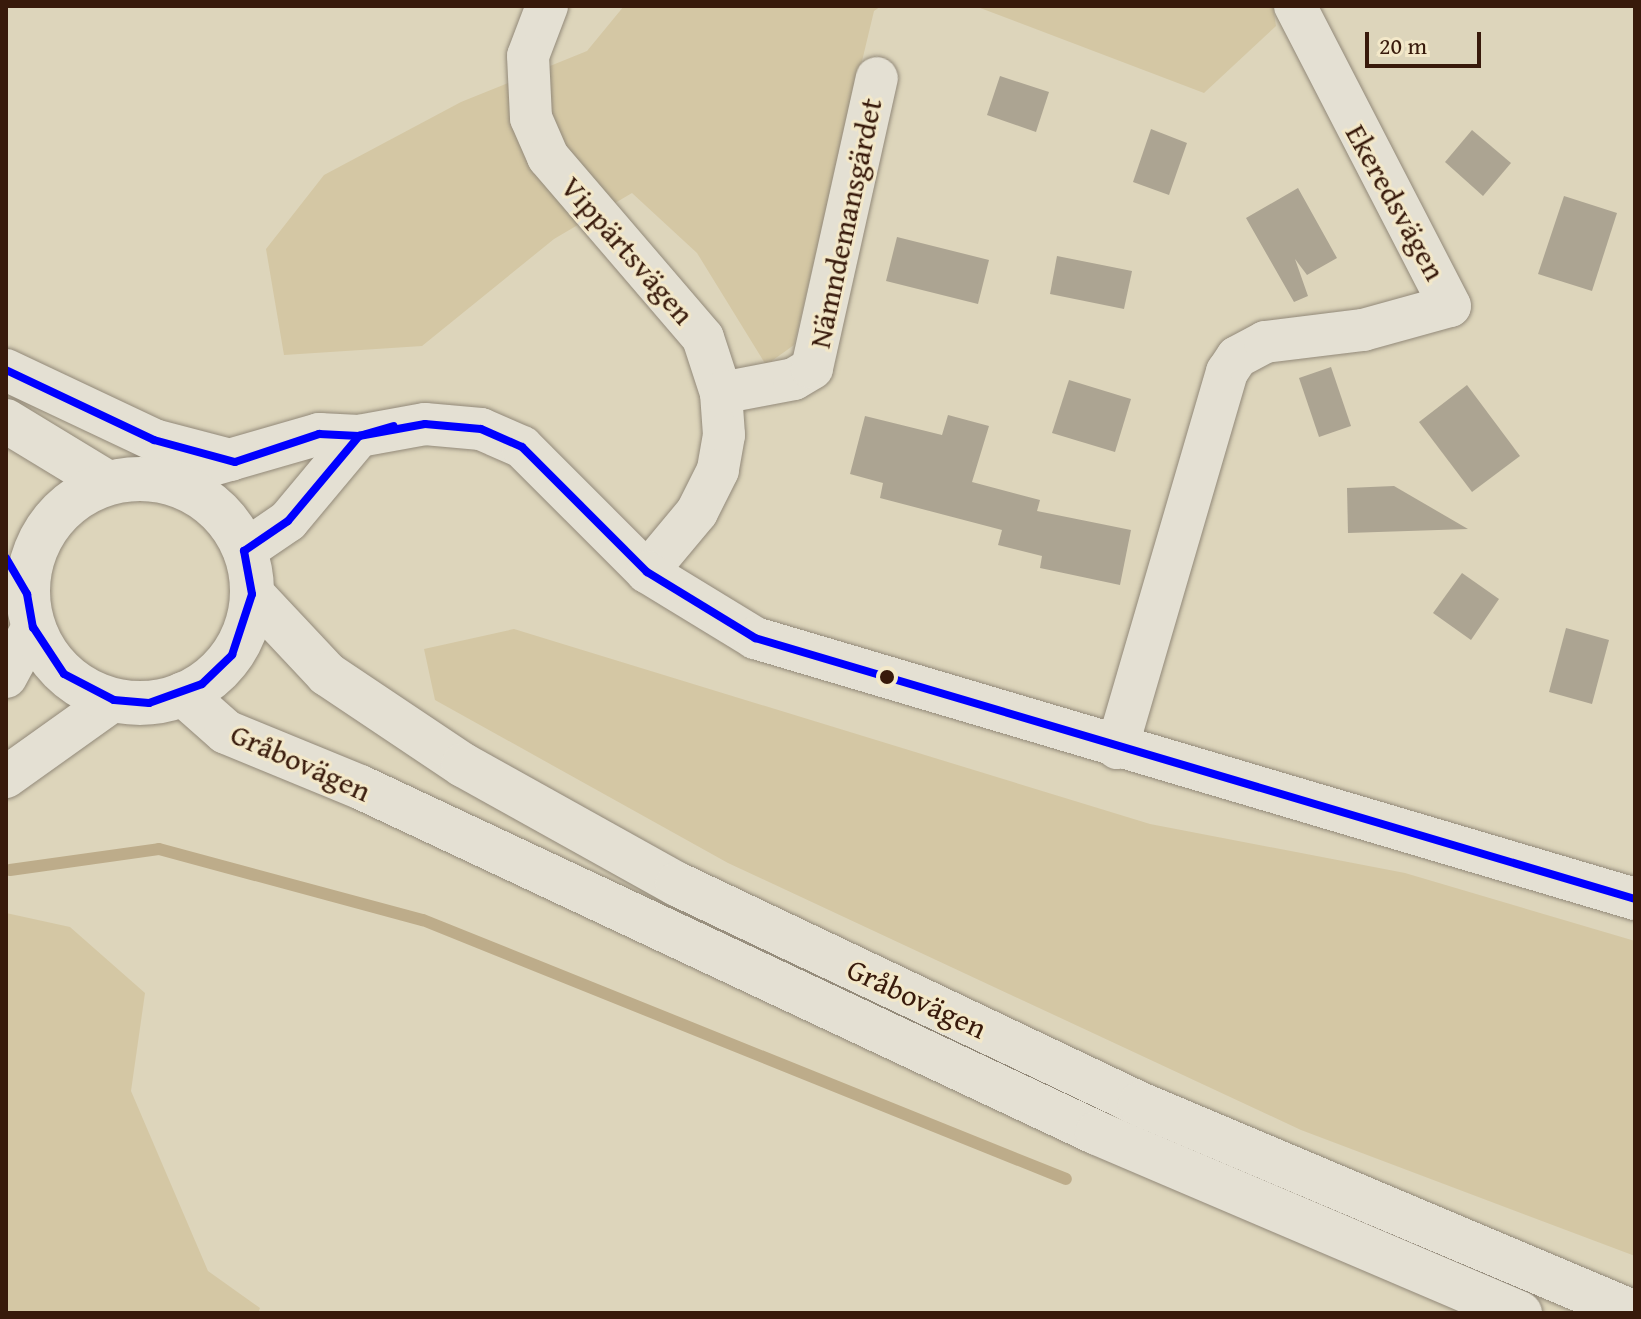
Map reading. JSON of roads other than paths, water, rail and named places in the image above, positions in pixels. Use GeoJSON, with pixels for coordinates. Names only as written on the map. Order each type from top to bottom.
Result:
{"type":"FeatureCollection","features":[{"type":"Feature","properties":{"kind":"main road"},"geometry":{"type":"LineString","coordinates":[[6,421],[108,483]]}},
{"type":"Feature","properties":{"kind":"main road"},"geometry":{"type":"LineString","coordinates":[[160,480],[211,504],[244,551],[252,594],[232,655],[183,694],[149,703],[114,700],[64,674],[22,593],[37,546],[49,525],[65,507],[108,483],[160,480]]}},
{"type":"Feature","properties":{"kind":"main road","name":"Gråbovägen"},"geometry":{"type":"LineString","coordinates":[[252,594],[327,674],[463,765],[677,884],[1140,1104],[1635,1313]]}},
{"type":"Feature","properties":{"kind":"main road","name":"Gråbovägen"},"geometry":{"type":"LineString","coordinates":[[183,694],[226,732],[360,787],[1097,1133],[1520,1313]]}},
{"type":"Feature","properties":{"kind":"street","name":"Vippärtsvägen"},"geometry":{"type":"LineString","coordinates":[[547,6],[528,56],[531,118],[548,157],[703,338],[721,393],[724,435],[718,470],[697,512],[647,572]]}},
{"type":"Feature","properties":{"kind":"street","name":"Ekeredsvägen"},"geometry":{"type":"LineString","coordinates":[[1117,748],[1227,372],[1237,357],[1265,342],[1363,330],[1450,306],[1295,6]]}},
{"type":"Feature","properties":{"kind":"street","name":"Nämndemansgärdet"},"geometry":{"type":"LineString","coordinates":[[721,393],[794,379],[812,368],[877,78]]}},
{"type":"Feature","properties":{"kind":"street"},"geometry":{"type":"LineString","coordinates":[[6,370],[154,440],[235,462]]}},
{"type":"Feature","properties":{"kind":"street"},"geometry":{"type":"LineString","coordinates":[[160,480],[235,462],[319,434],[359,436],[406,425],[453,426],[522,447],[647,572],[755,638],[1117,748],[1635,899]]}},
{"type":"Feature","properties":{"kind":"street"},"geometry":{"type":"LineString","coordinates":[[244,551],[288,521],[359,436]]}},
{"type":"Feature","properties":{"kind":"street"},"geometry":{"type":"LineString","coordinates":[[6,677],[22,593]]}},
{"type":"Feature","properties":{"kind":"street"},"geometry":{"type":"LineString","coordinates":[[6,777],[114,700]]}},
{"type":"Feature","properties":{"kind":"waterway"},"geometry":{"type":"LineString","coordinates":[[10,870],[159,849],[423,920],[1066,1179]]}}]}
